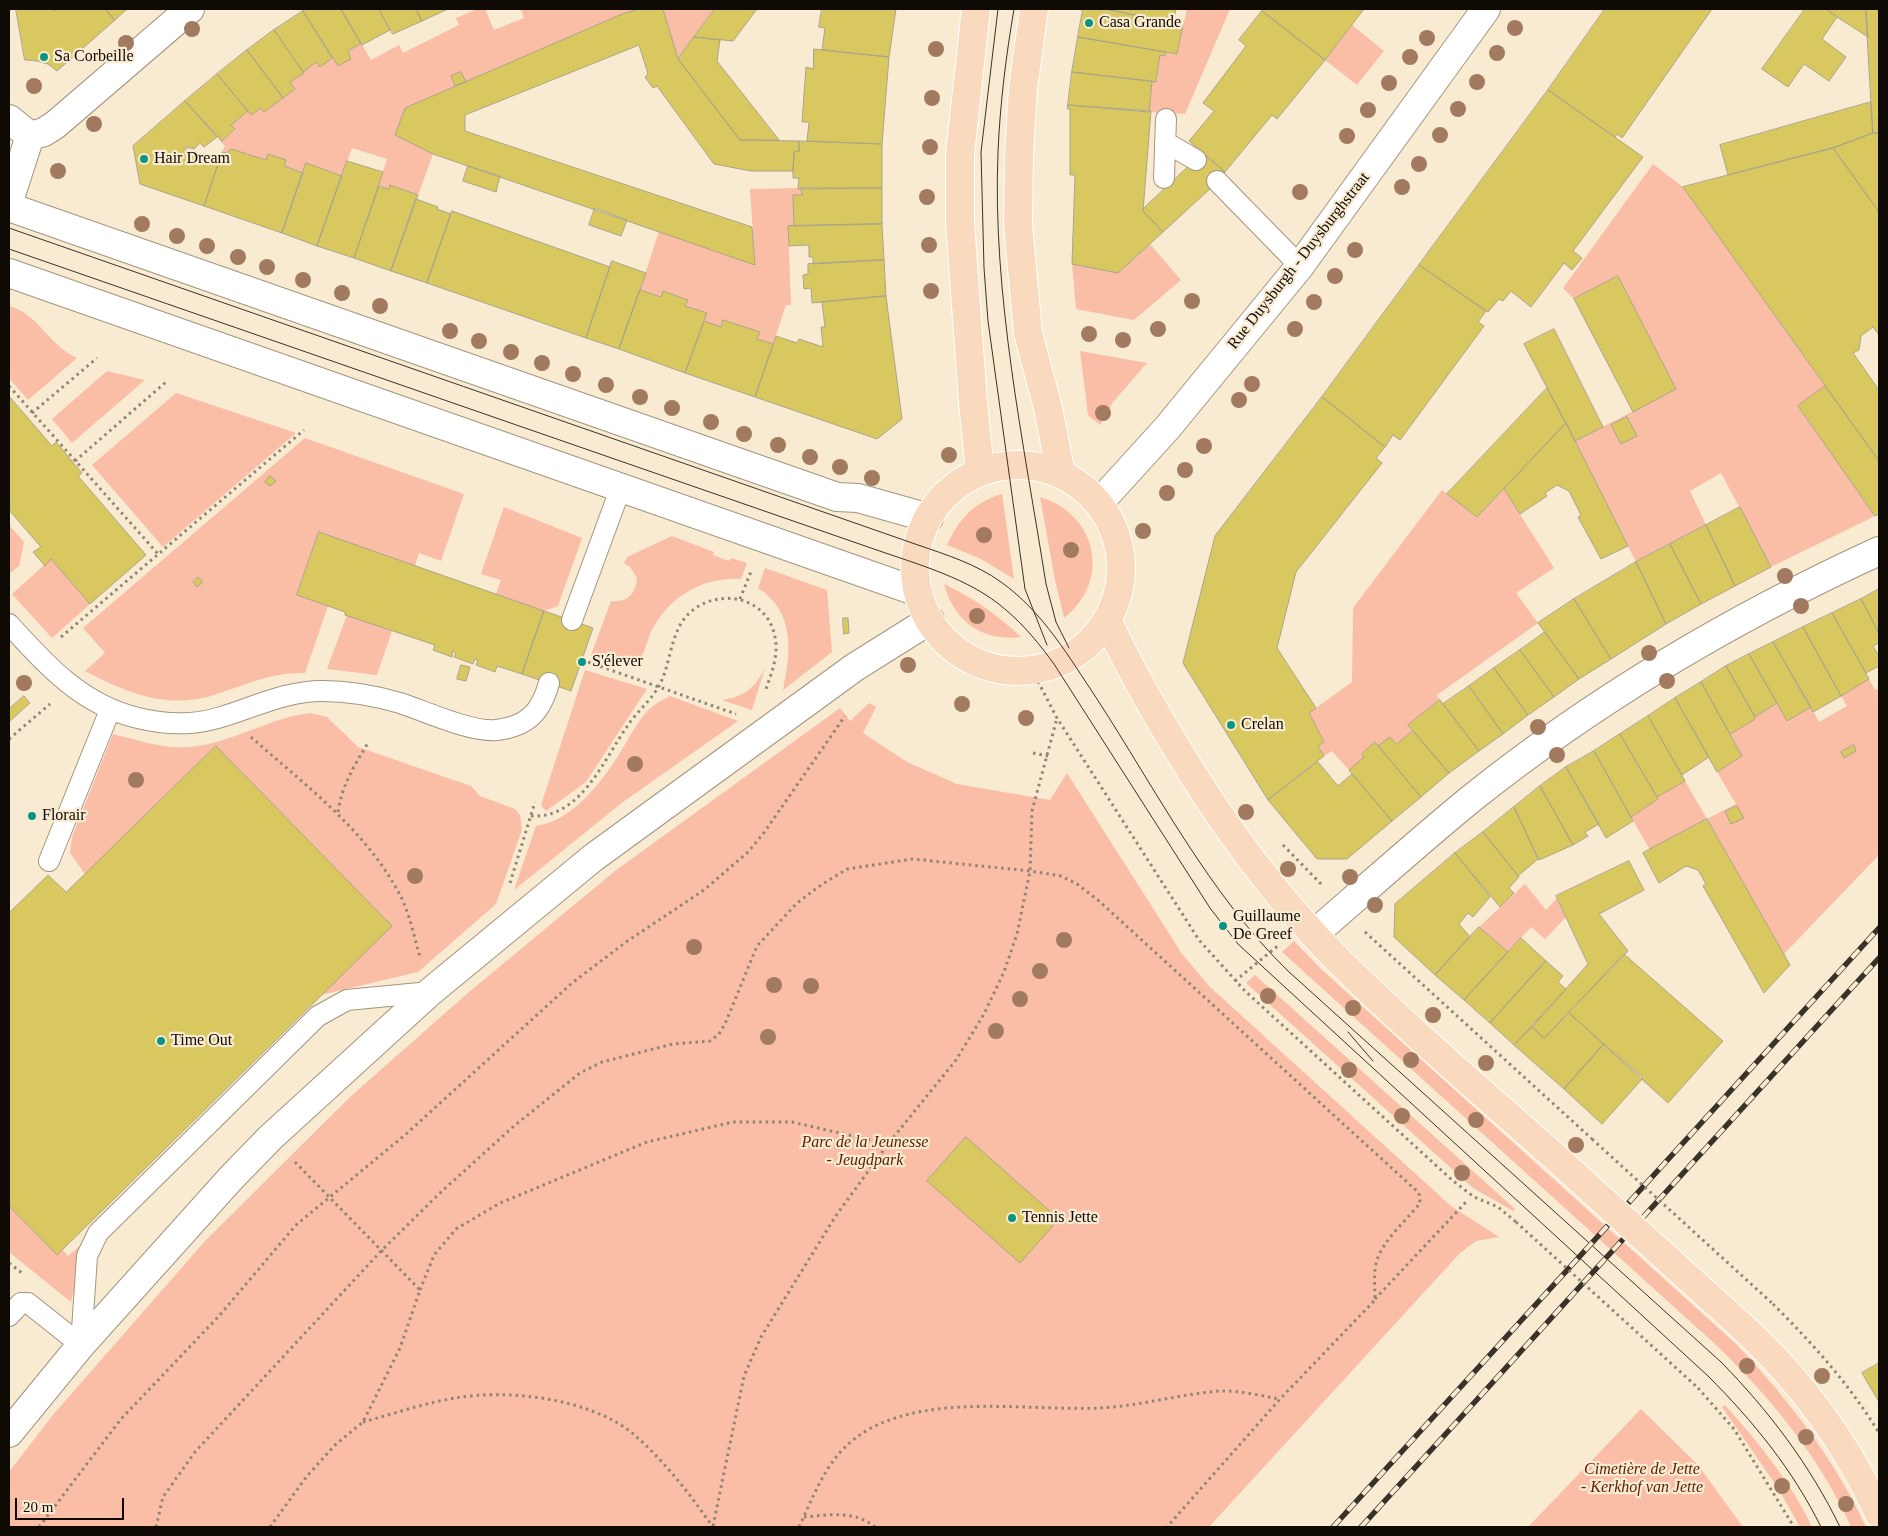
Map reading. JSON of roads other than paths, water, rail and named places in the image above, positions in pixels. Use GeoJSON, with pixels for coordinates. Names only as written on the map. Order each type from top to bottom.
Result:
{"type":"FeatureCollection","features":[{"type":"Feature","properties":{"kind":"main road"},"geometry":{"type":"LineString","coordinates":[[976,9],[960,154],[960,222],[980,472]]}},
{"type":"Feature","properties":{"kind":"main road"},"geometry":{"type":"LineString","coordinates":[[1034,9],[1023,88],[1019,154],[1018,225],[1028,333],[1048,408],[1061,474]]}},
{"type":"Feature","properties":{"kind":"main road"},"geometry":{"type":"LineString","coordinates":[[1018,465],[1044,468],[1061,474],[1075,482],[1098,503],[1110,520],[1117,539],[1121,560],[1116,600],[1098,633],[1071,656],[1054,664],[1032,670],[1012,670],[992,667],[973,660],[946,641],[930,620],[918,592],[916,564],[918,545],[929,518],[946,495],[968,478],[980,472],[1018,465]]}},
{"type":"Feature","properties":{"kind":"main road"},"geometry":{"type":"LineString","coordinates":[[1107,619],[1145,694],[1203,791],[1262,874],[1314,934],[1366,986],[1769,1352],[1801,1388],[1835,1435],[1879,1514]]}},
{"type":"Feature","properties":{"kind":"street"},"geometry":{"type":"LineString","coordinates":[[30,136],[44,132],[61,120],[190,9]]}},
{"type":"Feature","properties":{"kind":"street","name":"Rue Duysburgh - Duysburghstraat"},"geometry":{"type":"LineString","coordinates":[[1098,503],[1168,427],[1300,266],[1486,9]]}},
{"type":"Feature","properties":{"kind":"street"},"geometry":{"type":"LineString","coordinates":[[9,119],[30,136]]}},
{"type":"Feature","properties":{"kind":"street"},"geometry":{"type":"LineString","coordinates":[[9,201],[30,136]]}},
{"type":"Feature","properties":{"kind":"street"},"geometry":{"type":"LineString","coordinates":[[9,207],[837,497],[858,498],[929,518]]}},
{"type":"Feature","properties":{"kind":"street"},"geometry":{"type":"LineString","coordinates":[[9,273],[918,592]]}},
{"type":"Feature","properties":{"kind":"street"},"geometry":{"type":"LineString","coordinates":[[1314,934],[1473,798],[1601,705],[1733,625],[1793,592],[1879,551]]}},
{"type":"Feature","properties":{"kind":"street"},"geometry":{"type":"LineString","coordinates":[[9,1433],[81,1344],[195,1215],[271,1137],[430,992],[594,857],[764,724],[930,620]]}},
{"type":"Feature","properties":{"kind":"lane"},"geometry":{"type":"LineString","coordinates":[[1164,178],[1166,119]]}},
{"type":"Feature","properties":{"kind":"lane"},"geometry":{"type":"LineString","coordinates":[[1165,142],[1196,160]]}},
{"type":"Feature","properties":{"kind":"lane"},"geometry":{"type":"LineString","coordinates":[[1217,181],[1300,266]]}},
{"type":"Feature","properties":{"kind":"lane"},"geometry":{"type":"LineString","coordinates":[[572,620],[621,488]]}},
{"type":"Feature","properties":{"kind":"lane"},"geometry":{"type":"LineString","coordinates":[[9,624],[59,678],[84,696],[110,710],[138,718],[191,723],[229,714],[276,697],[322,691],[397,702],[484,731],[499,730],[528,719],[544,701],[549,683]]}},
{"type":"Feature","properties":{"kind":"lane"},"geometry":{"type":"LineString","coordinates":[[49,861],[110,710]]}},
{"type":"Feature","properties":{"kind":"lane"},"geometry":{"type":"LineString","coordinates":[[81,1344],[87,1256],[98,1233],[318,1016],[347,1000],[430,992]]}},
{"type":"Feature","properties":{"kind":"lane"},"geometry":{"type":"LineString","coordinates":[[9,1316],[20,1303],[28,1303],[81,1344]]}},
{"type":"Feature","properties":{"kind":"tram line"},"geometry":{"type":"LineString","coordinates":[[998,9],[981,152],[984,268],[988,321],[1025,589],[1047,645]]}},
{"type":"Feature","properties":{"kind":"tram line"},"geometry":{"type":"LineString","coordinates":[[1014,9],[1008,44],[999,134],[997,206],[1000,260],[1012,369],[1046,584],[1056,622],[1069,648]]}},
{"type":"Feature","properties":{"kind":"tram line"},"geometry":{"type":"LineString","coordinates":[[9,228],[940,552],[961,560],[1001,582],[1030,607],[1065,651],[1185,841],[1209,876],[1260,941],[1288,971],[1721,1362],[1772,1419],[1802,1460],[1840,1527]]}},
{"type":"Feature","properties":{"kind":"tram line"},"geometry":{"type":"LineString","coordinates":[[9,249],[924,566],[976,589],[992,599],[1026,629],[1054,664],[1210,908],[1238,944],[1708,1376],[1771,1447],[1798,1486],[1821,1527]]}},
{"type":"Feature","properties":{"kind":"tram line"},"geometry":{"type":"LineString","coordinates":[[1348,1032],[1373,1061]]}},
{"type":"Feature","properties":{"kind":"railway"},"geometry":{"type":"LineString","coordinates":[[1333,1527],[1879,928]]}},
{"type":"Feature","properties":{"kind":"railway"},"geometry":{"type":"LineString","coordinates":[[1361,1527],[1879,958]]}},
{"type":"Feature","properties":{"kind":"place","name":"Casa Grande"},"geometry":{"type":"Point","coordinates":[1089,23]}},
{"type":"Feature","properties":{"kind":"place","name":"Sa Corbeille"},"geometry":{"type":"Point","coordinates":[44,57]}},
{"type":"Feature","properties":{"kind":"place","name":"Hair Dream"},"geometry":{"type":"Point","coordinates":[144,159]}},
{"type":"Feature","properties":{"kind":"place","name":"S'élever"},"geometry":{"type":"Point","coordinates":[582,662]}},
{"type":"Feature","properties":{"kind":"place","name":"Crelan"},"geometry":{"type":"Point","coordinates":[1231,725]}},
{"type":"Feature","properties":{"kind":"place","name":"Florair"},"geometry":{"type":"Point","coordinates":[32,816]}},
{"type":"Feature","properties":{"kind":"place","name":"Guillaume De Greef"},"geometry":{"type":"Point","coordinates":[1223,926]}},
{"type":"Feature","properties":{"kind":"place","name":"Time Out"},"geometry":{"type":"Point","coordinates":[161,1041]}},
{"type":"Feature","properties":{"kind":"place","name":"Tennis Jette"},"geometry":{"type":"Point","coordinates":[1012,1218]}},
{"type":"Feature","properties":{"kind":"park label","name":"Parc de la Jeunesse - Jeugdpark"},"geometry":{"type":"Point","coordinates":[865,1152]}},
{"type":"Feature","properties":{"kind":"park label","name":"Cimetière de Jette - Kerkhof van Jette"},"geometry":{"type":"Point","coordinates":[1642,1479]}}]}
